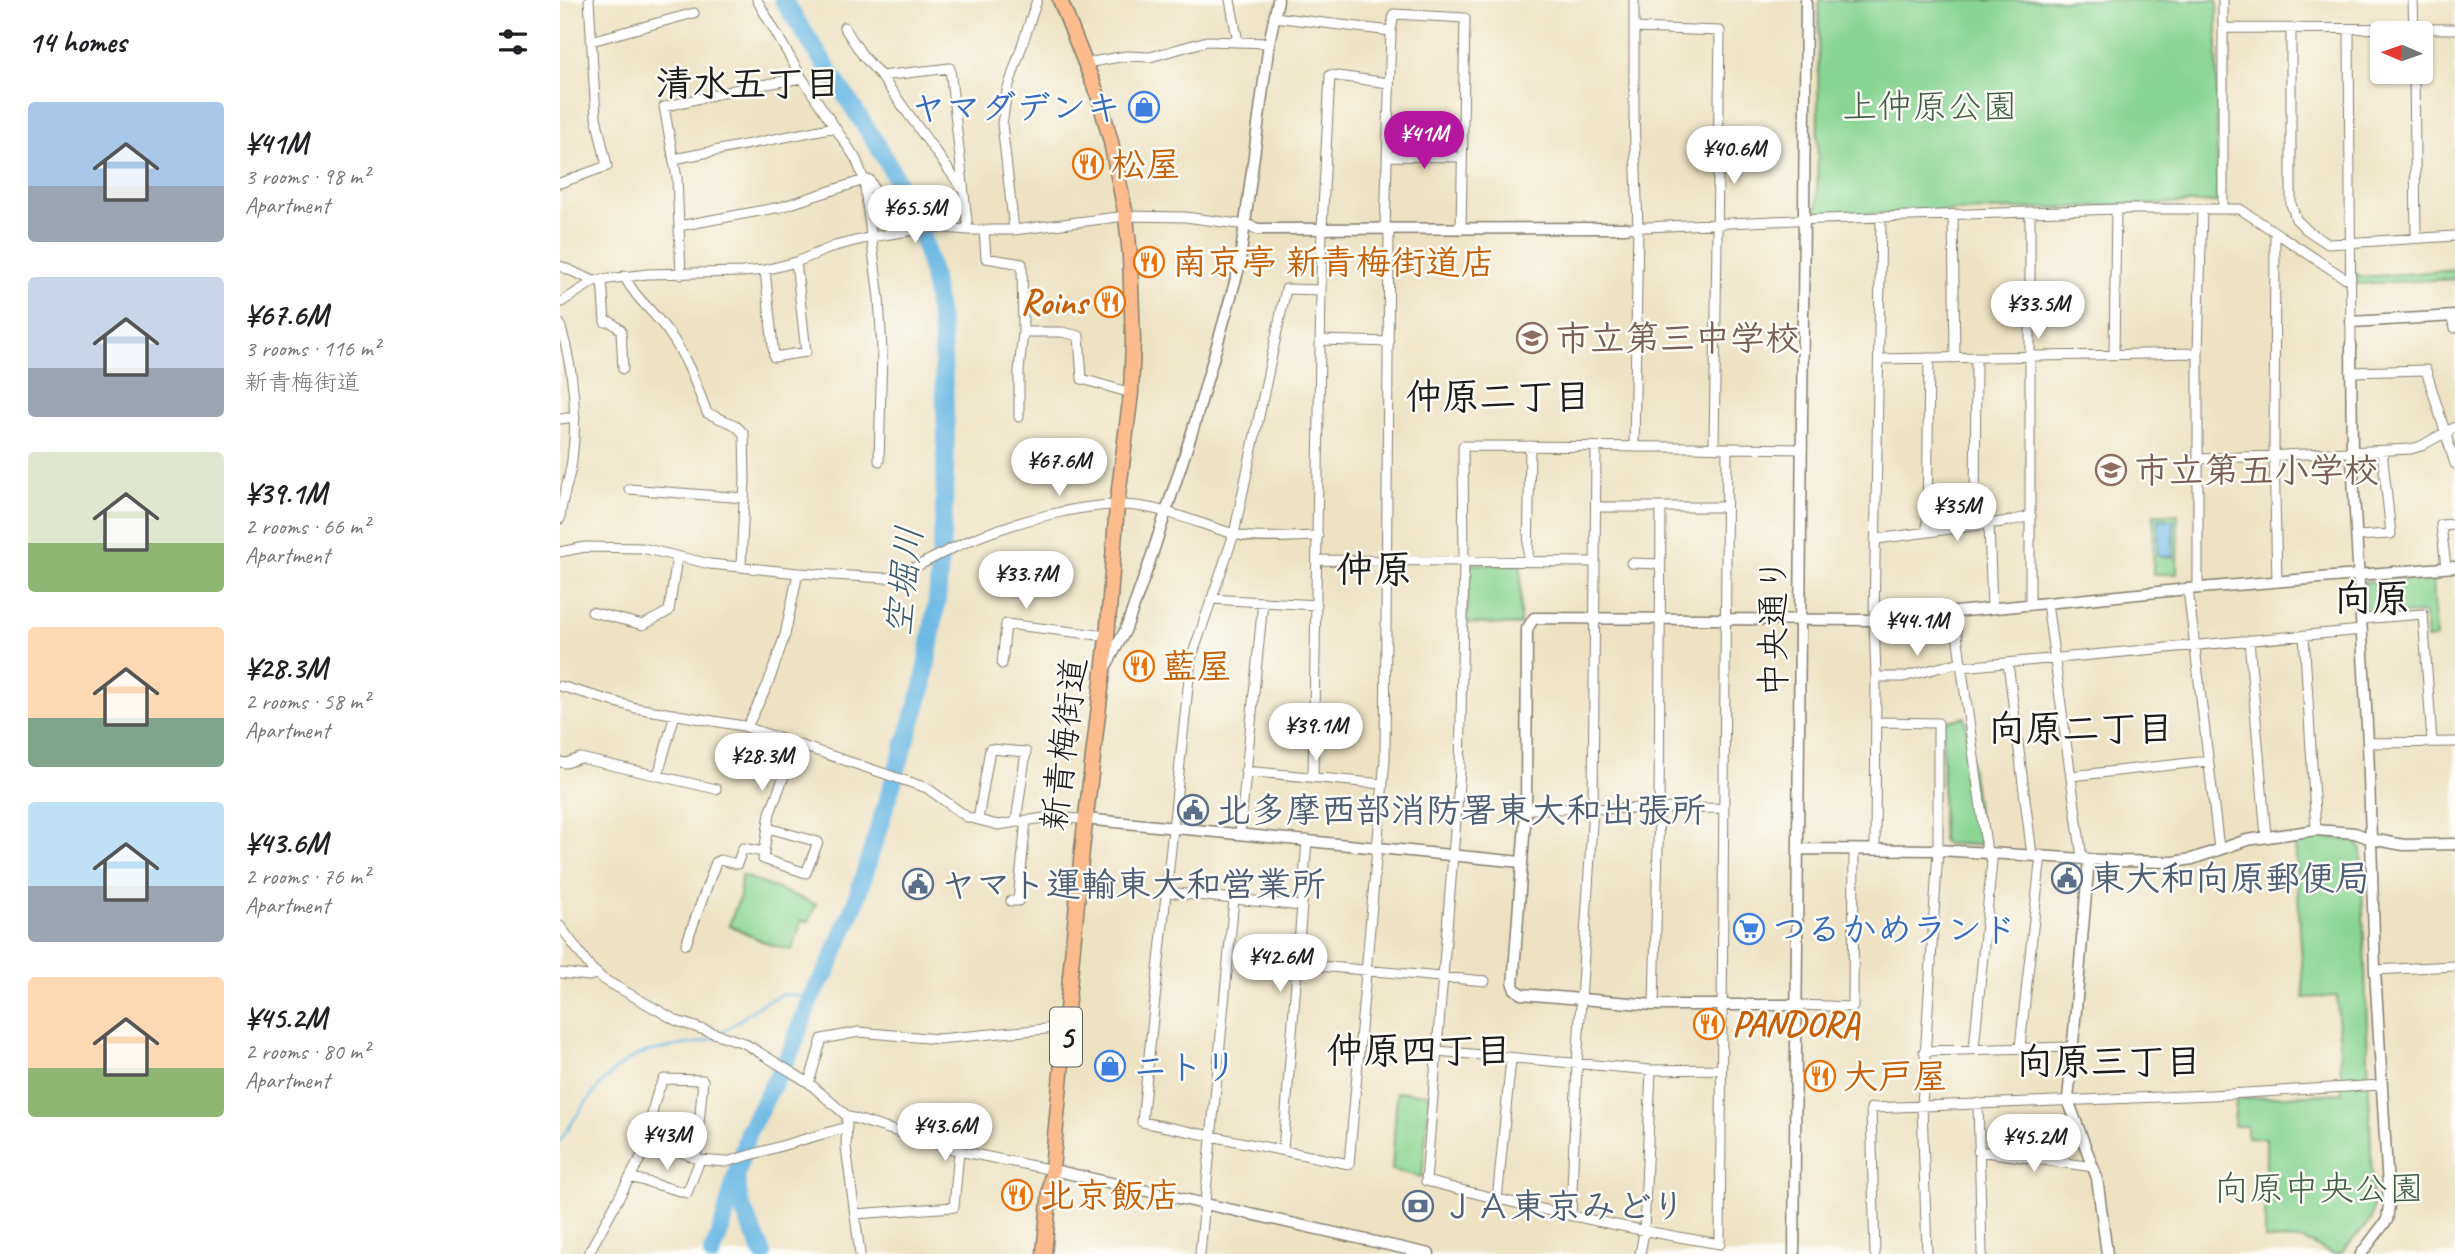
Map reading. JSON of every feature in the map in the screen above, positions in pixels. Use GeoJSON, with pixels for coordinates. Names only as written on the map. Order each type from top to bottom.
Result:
{"type":"FeatureCollection","features":[{"type":"Feature","properties":{"kind":"main road","name":"新青梅街道"},"geometry":{"type":"LineString","coordinates":[[1044,1254],[1085,819],[1107,636],[1117,505],[1130,393],[1133,315],[1126,216],[1111,142],[1099,98],[1060,0]]}},
{"type":"Feature","properties":{"kind":"street"},"geometry":{"type":"LineString","coordinates":[[560,183],[607,166],[596,117],[589,0]]}},
{"type":"Feature","properties":{"kind":"street"},"geometry":{"type":"LineString","coordinates":[[757,0],[802,78],[856,159],[864,180],[879,298],[882,350],[879,461]]}},
{"type":"Feature","properties":{"kind":"street"},"geometry":{"type":"LineString","coordinates":[[1014,230],[1002,124],[1007,91],[1037,0]]}},
{"type":"Feature","properties":{"kind":"street"},"geometry":{"type":"LineString","coordinates":[[1230,0],[1238,42]]}},
{"type":"Feature","properties":{"kind":"street"},"geometry":{"type":"LineString","coordinates":[[1103,673],[1125,631],[1166,513],[1239,268],[1269,43],[1278,0]]}},
{"type":"Feature","properties":{"kind":"street"},"geometry":{"type":"LineString","coordinates":[[1634,0],[1634,447]]}},
{"type":"Feature","properties":{"kind":"street","name":"中央通り"},"geometry":{"type":"LineString","coordinates":[[1794,1254],[1806,0]]}},
{"type":"Feature","properties":{"kind":"street"},"geometry":{"type":"LineString","coordinates":[[2223,0],[2223,209]]}},
{"type":"Feature","properties":{"kind":"street"},"geometry":{"type":"LineString","coordinates":[[2413,0],[2414,21]]}},
{"type":"Feature","properties":{"kind":"street"},"geometry":{"type":"LineString","coordinates":[[591,41],[694,13]]}},
{"type":"Feature","properties":{"kind":"street"},"geometry":{"type":"LineString","coordinates":[[1321,290],[1286,289],[1234,534],[1191,659],[1142,1122],[1349,1164],[1385,759],[1387,156],[1391,30],[1394,14],[1465,18],[1461,229]]}},
{"type":"Feature","properties":{"kind":"street"},"geometry":{"type":"LineString","coordinates":[[1274,17],[1391,30]]}},
{"type":"Feature","properties":{"kind":"street"},"geometry":{"type":"LineString","coordinates":[[844,27],[962,188]]}},
{"type":"Feature","properties":{"kind":"street"},"geometry":{"type":"LineString","coordinates":[[1635,28],[1720,31],[1714,447]]}},
{"type":"Feature","properties":{"kind":"street"},"geometry":{"type":"LineString","coordinates":[[2224,28],[2370,30]]}},
{"type":"Feature","properties":{"kind":"street"},"geometry":{"type":"LineString","coordinates":[[2291,29],[2291,204],[2296,219],[2328,244],[2455,236]]}},
{"type":"Feature","properties":{"kind":"street"},"geometry":{"type":"LineString","coordinates":[[2349,29],[2352,451],[2368,743],[2375,970],[2389,1205],[2386,1220],[2361,1254]]}},
{"type":"Feature","properties":{"kind":"street"},"geometry":{"type":"LineString","coordinates":[[2433,30],[2455,29]]}},
{"type":"Feature","properties":{"kind":"street"},"geometry":{"type":"LineString","coordinates":[[1086,63],[1126,56],[1150,57],[1208,41],[1269,43]]}},
{"type":"Feature","properties":{"kind":"street"},"geometry":{"type":"LineString","coordinates":[[881,76],[950,68],[968,230]]}},
{"type":"Feature","properties":{"kind":"street"},"geometry":{"type":"LineString","coordinates":[[1313,778],[1322,228],[1330,75],[1389,83]]}},
{"type":"Feature","properties":{"kind":"street"},"geometry":{"type":"LineString","coordinates":[[681,275],[674,159],[664,107],[738,89],[802,78]]}},
{"type":"Feature","properties":{"kind":"street"},"geometry":{"type":"LineString","coordinates":[[2414,84],[2416,238]]}},
{"type":"Feature","properties":{"kind":"street"},"geometry":{"type":"LineString","coordinates":[[674,159],[835,127]]}},
{"type":"Feature","properties":{"kind":"street"},"geometry":{"type":"LineString","coordinates":[[1387,156],[1462,157]]}},
{"type":"Feature","properties":{"kind":"street"},"geometry":{"type":"LineString","coordinates":[[679,226],[781,207],[870,180],[892,233]]}},
{"type":"Feature","properties":{"kind":"street"},"geometry":{"type":"LineString","coordinates":[[560,303],[598,280],[624,276],[765,270],[796,262],[835,246],[892,233],[932,227],[1014,230],[1126,216],[1185,218],[1246,225],[1258,229],[1461,229],[1632,227],[2116,209],[2240,209],[2343,277],[2351,278]]}},
{"type":"Feature","properties":{"kind":"street"},"geometry":{"type":"LineString","coordinates":[[2114,355],[2116,209]]}},
{"type":"Feature","properties":{"kind":"street"},"geometry":{"type":"LineString","coordinates":[[2202,210],[2194,645],[2219,849]]}},
{"type":"Feature","properties":{"kind":"street"},"geometry":{"type":"LineString","coordinates":[[2030,213],[2030,605]]}},
{"type":"Feature","properties":{"kind":"street"},"geometry":{"type":"LineString","coordinates":[[1953,216],[1955,358]]}},
{"type":"Feature","properties":{"kind":"street"},"geometry":{"type":"LineString","coordinates":[[1875,850],[1874,620],[1881,218]]}},
{"type":"Feature","properties":{"kind":"street"},"geometry":{"type":"LineString","coordinates":[[984,230],[986,258],[1022,264],[1023,332],[1019,417]]}},
{"type":"Feature","properties":{"kind":"street"},"geometry":{"type":"LineString","coordinates":[[2275,232],[2274,454],[2277,582]]}},
{"type":"Feature","properties":{"kind":"street"},"geometry":{"type":"LineString","coordinates":[[765,270],[774,357],[806,352],[796,262]]}},
{"type":"Feature","properties":{"kind":"street"},"geometry":{"type":"LineString","coordinates":[[560,266],[598,280]]}},
{"type":"Feature","properties":{"kind":"street"},"geometry":{"type":"LineString","coordinates":[[624,276],[634,295],[667,330],[687,360],[708,413],[735,425],[744,435],[741,566]]}},
{"type":"Feature","properties":{"kind":"street"},"geometry":{"type":"LineString","coordinates":[[598,280],[605,322],[611,322],[621,330],[623,369]]}},
{"type":"Feature","properties":{"kind":"street"},"geometry":{"type":"LineString","coordinates":[[2351,322],[2453,316],[2455,328]]}},
{"type":"Feature","properties":{"kind":"street"},"geometry":{"type":"LineString","coordinates":[[560,324],[567,346],[575,417],[572,461],[560,519]]}},
{"type":"Feature","properties":{"kind":"street"},"geometry":{"type":"LineString","coordinates":[[1023,332],[1062,331],[1079,336],[1082,379],[1130,393]]}},
{"type":"Feature","properties":{"kind":"street"},"geometry":{"type":"LineString","coordinates":[[1321,340],[1388,342]]}},
{"type":"Feature","properties":{"kind":"street"},"geometry":{"type":"LineString","coordinates":[[1879,359],[2198,353]]}},
{"type":"Feature","properties":{"kind":"street"},"geometry":{"type":"LineString","coordinates":[[1975,525],[1976,357]]}},
{"type":"Feature","properties":{"kind":"street"},"geometry":{"type":"LineString","coordinates":[[1927,532],[1929,358]]}},
{"type":"Feature","properties":{"kind":"street"},"geometry":{"type":"LineString","coordinates":[[2351,372],[2426,370],[2451,429],[2455,464]]}},
{"type":"Feature","properties":{"kind":"street"},"geometry":{"type":"LineString","coordinates":[[560,419],[575,417]]}},
{"type":"Feature","properties":{"kind":"street"},"geometry":{"type":"LineString","coordinates":[[2199,459],[2382,451],[2421,446],[2451,429]]}},
{"type":"Feature","properties":{"kind":"street"},"geometry":{"type":"LineString","coordinates":[[1727,448],[1720,1244],[1644,1232],[1497,1200],[1426,1181],[1460,771],[1463,446],[1714,447],[1802,449]]}},
{"type":"Feature","properties":{"kind":"street"},"geometry":{"type":"LineString","coordinates":[[1528,561],[1530,446]]}},
{"type":"Feature","properties":{"kind":"street"},"geometry":{"type":"LineString","coordinates":[[1571,1216],[1577,1065],[1593,808],[1596,447]]}},
{"type":"Feature","properties":{"kind":"street"},"geometry":{"type":"LineString","coordinates":[[2356,536],[2391,534],[2382,451]]}},
{"type":"Feature","properties":{"kind":"street"},"geometry":{"type":"LineString","coordinates":[[629,488],[744,498]]}},
{"type":"Feature","properties":{"kind":"street"},"geometry":{"type":"LineString","coordinates":[[560,552],[577,547],[642,548],[710,564],[885,578],[908,571],[958,546],[1021,524],[1075,509],[1117,505],[1137,506],[1178,515],[1241,536],[1318,536]]}},
{"type":"Feature","properties":{"kind":"street"},"geometry":{"type":"LineString","coordinates":[[1595,507],[1726,507]]}},
{"type":"Feature","properties":{"kind":"street"},"geometry":{"type":"LineString","coordinates":[[1654,1005],[1659,807],[1661,507]]}},
{"type":"Feature","properties":{"kind":"street"},"geometry":{"type":"LineString","coordinates":[[1877,539],[2031,516]]}},
{"type":"Feature","properties":{"kind":"street"},"geometry":{"type":"LineString","coordinates":[[1989,524],[1992,608]]}},
{"type":"Feature","properties":{"kind":"street"},"geometry":{"type":"LineString","coordinates":[[1854,850],[1853,1007],[1654,1005],[1521,994],[1513,985],[1526,809],[1529,622],[1539,617],[1874,620],[2450,567],[2441,525],[2455,524]]}},
{"type":"Feature","properties":{"kind":"street"},"geometry":{"type":"LineString","coordinates":[[592,612],[643,625],[669,611],[677,557]]}},
{"type":"Feature","properties":{"kind":"street"},"geometry":{"type":"LineString","coordinates":[[1318,560],[1595,562]]}},
{"type":"Feature","properties":{"kind":"street"},"geometry":{"type":"LineString","coordinates":[[1631,563],[1660,564]]}},
{"type":"Feature","properties":{"kind":"street"},"geometry":{"type":"LineString","coordinates":[[747,727],[768,684],[785,635],[798,573]]}},
{"type":"Feature","properties":{"kind":"street"},"geometry":{"type":"LineString","coordinates":[[1211,599],[1317,605]]}},
{"type":"Feature","properties":{"kind":"street"},"geometry":{"type":"LineString","coordinates":[[1240,833],[1263,603]]}},
{"type":"Feature","properties":{"kind":"street"},"geometry":{"type":"LineString","coordinates":[[2048,603],[2071,776],[2086,858],[2068,1100],[2094,1167],[2107,1254]]}},
{"type":"Feature","properties":{"kind":"street"},"geometry":{"type":"LineString","coordinates":[[1954,612],[1987,852],[1992,861],[1974,1048]]}},
{"type":"Feature","properties":{"kind":"street"},"geometry":{"type":"LineString","coordinates":[[1876,677],[1903,677],[1961,664],[2008,663],[2304,635],[2423,614],[2432,743]]}},
{"type":"Feature","properties":{"kind":"street"},"geometry":{"type":"LineString","coordinates":[[1002,664],[1006,624],[1107,636]]}},
{"type":"Feature","properties":{"kind":"street"},"geometry":{"type":"LineString","coordinates":[[2304,635],[2316,830]]}},
{"type":"Feature","properties":{"kind":"street"},"geometry":{"type":"LineString","coordinates":[[2249,640],[2266,836]]}},
{"type":"Feature","properties":{"kind":"street"},"geometry":{"type":"LineString","coordinates":[[2008,663],[2036,855],[2020,1047]]}},
{"type":"Feature","properties":{"kind":"street"},"geometry":{"type":"LineString","coordinates":[[560,686],[636,708],[747,727],[927,788],[967,817],[998,825],[1070,817],[1521,862]]}},
{"type":"Feature","properties":{"kind":"street"},"geometry":{"type":"LineString","coordinates":[[658,775],[675,714]]}},
{"type":"Feature","properties":{"kind":"street"},"geometry":{"type":"LineString","coordinates":[[1876,722],[1938,723],[1938,850],[1922,1105],[1927,1254]]}},
{"type":"Feature","properties":{"kind":"street"},"geometry":{"type":"LineString","coordinates":[[2368,743],[2455,742]]}},
{"type":"Feature","properties":{"kind":"street"},"geometry":{"type":"LineString","coordinates":[[768,828],[818,842],[806,873],[763,859],[770,813],[796,744]]}},
{"type":"Feature","properties":{"kind":"street"},"geometry":{"type":"LineString","coordinates":[[978,820],[990,749],[1026,752],[1017,869],[1018,901],[1011,901]]}},
{"type":"Feature","properties":{"kind":"street"},"geometry":{"type":"LineString","coordinates":[[560,762],[566,763],[580,758],[716,789]]}},
{"type":"Feature","properties":{"kind":"street"},"geometry":{"type":"LineString","coordinates":[[2071,776],[2208,761]]}},
{"type":"Feature","properties":{"kind":"street"},"geometry":{"type":"LineString","coordinates":[[1245,771],[1383,784]]}},
{"type":"Feature","properties":{"kind":"street"},"geometry":{"type":"LineString","coordinates":[[1526,809],[1723,808]]}},
{"type":"Feature","properties":{"kind":"street"},"geometry":{"type":"LineString","coordinates":[[1799,849],[1938,850],[2174,862],[2266,836],[2316,830],[2355,833],[2404,845],[2455,844]]}},
{"type":"Feature","properties":{"kind":"street"},"geometry":{"type":"LineString","coordinates":[[1283,1150],[1307,840]]}},
{"type":"Feature","properties":{"kind":"street"},"geometry":{"type":"LineString","coordinates":[[686,944],[716,862],[720,860],[737,864],[743,848],[763,852]]}},
{"type":"Feature","properties":{"kind":"street"},"geometry":{"type":"LineString","coordinates":[[1167,892],[1302,906]]}},
{"type":"Feature","properties":{"kind":"street"},"geometry":{"type":"LineString","coordinates":[[1200,1254],[1234,899]]}},
{"type":"Feature","properties":{"kind":"street"},"geometry":{"type":"LineString","coordinates":[[560,926],[597,974],[677,1021],[731,1037],[765,1056],[799,1076],[848,1116],[959,1151],[1205,1203],[1422,1253]]}},
{"type":"Feature","properties":{"kind":"street"},"geometry":{"type":"LineString","coordinates":[[1297,964],[1485,981]]}},
{"type":"Feature","properties":{"kind":"street"},"geometry":{"type":"LineString","coordinates":[[2375,970],[2455,966]]}},
{"type":"Feature","properties":{"kind":"street"},"geometry":{"type":"LineString","coordinates":[[560,973],[589,976],[597,974]]}},
{"type":"Feature","properties":{"kind":"street"},"geometry":{"type":"LineString","coordinates":[[808,1083],[822,1039],[859,1032],[938,1039],[1067,1027]]}},
{"type":"Feature","properties":{"kind":"street"},"geometry":{"type":"LineString","coordinates":[[1924,1051],[2071,1047]]}},
{"type":"Feature","properties":{"kind":"street"},"geometry":{"type":"LineString","coordinates":[[1437,1051],[1651,1070],[1721,1069]]}},
{"type":"Feature","properties":{"kind":"street"},"geometry":{"type":"LineString","coordinates":[[1497,1200],[1511,1059]]}},
{"type":"Feature","properties":{"kind":"street"},"geometry":{"type":"LineString","coordinates":[[1640,1254],[1644,1232],[1651,1070]]}},
{"type":"Feature","properties":{"kind":"street"},"geometry":{"type":"LineString","coordinates":[[588,1254],[647,1146],[651,1110],[664,1079],[703,1080],[698,1159],[687,1193],[631,1177]]}},
{"type":"Feature","properties":{"kind":"street"},"geometry":{"type":"LineString","coordinates":[[1875,1254],[1871,1108],[2213,1095],[2381,1085]]}},
{"type":"Feature","properties":{"kind":"street"},"geometry":{"type":"LineString","coordinates":[[1978,1103],[1982,1254]]}},
{"type":"Feature","properties":{"kind":"street"},"geometry":{"type":"LineString","coordinates":[[848,1116],[846,1147],[860,1254]]}},
{"type":"Feature","properties":{"kind":"street"},"geometry":{"type":"LineString","coordinates":[[647,1146],[698,1159],[726,1162],[847,1127]]}},
{"type":"Feature","properties":{"kind":"street"},"geometry":{"type":"LineString","coordinates":[[855,1214],[954,1208],[959,1151]]}},
{"type":"Feature","properties":{"kind":"street"},"geometry":{"type":"LineString","coordinates":[[1978,1151],[2094,1167]]}},
{"type":"Feature","properties":{"kind":"green space","name":"上仲原公園"},"geometry":{"type":"Polygon","coordinates":[[[1819,0],[2217,0],[2217,202],[1817,216],[1819,0]]]}},
{"type":"Feature","properties":{"kind":"green space"},"geometry":{"type":"Polygon","coordinates":[[[2455,270],[2455,279],[2356,284],[2356,273],[2362,277],[2455,270]]]}},
{"type":"Feature","properties":{"kind":"green space"},"geometry":{"type":"Polygon","coordinates":[[[2154,514],[2178,514],[2177,574],[2153,574],[2154,514]]]}},
{"type":"Feature","properties":{"kind":"green space"},"geometry":{"type":"Polygon","coordinates":[[[1472,564],[1521,565],[1520,625],[1468,623],[1467,570],[1472,564]]]}},
{"type":"Feature","properties":{"kind":"green space"},"geometry":{"type":"Polygon","coordinates":[[[2433,578],[2436,638],[2427,639],[2424,613],[2365,616],[2363,582],[2433,578]]]}},
{"type":"Feature","properties":{"kind":"green space"},"geometry":{"type":"Polygon","coordinates":[[[1965,717],[1981,843],[1978,845],[1946,844],[1942,840],[1943,722],[1965,717]]]}},
{"type":"Feature","properties":{"kind":"green space","name":"向原中央公園"},"geometry":{"type":"Polygon","coordinates":[[[2317,837],[2356,841],[2361,849],[2373,1209],[2371,1220],[2340,1254],[2332,1254],[2304,1240],[2265,1239],[2266,1138],[2247,1137],[2247,1126],[2234,1126],[2236,1099],[2342,1093],[2337,996],[2304,998],[2295,840],[2317,837]]]}},
{"type":"Feature","properties":{"kind":"green space"},"geometry":{"type":"Polygon","coordinates":[[[741,875],[816,904],[809,922],[802,920],[792,950],[768,944],[729,925],[740,896],[741,875]]]}},
{"type":"Feature","properties":{"kind":"green space"},"geometry":{"type":"Polygon","coordinates":[[[1397,1092],[1430,1094],[1422,1177],[1392,1170],[1397,1092]]]}},
{"type":"Feature","properties":{"kind":"water"},"geometry":{"type":"Polygon","coordinates":[[[2159,519],[2174,520],[2173,557],[2158,556],[2159,519]]]}},
{"type":"Feature","properties":{"kind":"waterway","name":"空堀川"},"geometry":{"type":"LineString","coordinates":[[712,1254],[748,1132],[792,1049],[811,997],[827,971],[855,904],[923,687],[937,600],[944,512],[946,430],[942,335],[932,274],[917,217],[878,146],[783,0]]}},
{"type":"Feature","properties":{"kind":"waterway"},"geometry":{"type":"LineString","coordinates":[[723,1032],[763,1003],[782,994],[811,997]]}},
{"type":"Feature","properties":{"kind":"waterway"},"geometry":{"type":"LineString","coordinates":[[560,1141],[596,1089],[632,1058],[648,1051],[705,1042],[714,1038]]}},
{"type":"Feature","properties":{"kind":"waterway","name":"空堀川"},"geometry":{"type":"LineString","coordinates":[[737,1182],[740,1203],[763,1254]]}},
{"type":"Feature","properties":{"kind":"place","name":"ヤマダデンキ"},"geometry":{"type":"Point","coordinates":[1144,107]}},
{"type":"Feature","properties":{"kind":"place","name":"松屋"},"geometry":{"type":"Point","coordinates":[1088,164]}},
{"type":"Feature","properties":{"kind":"place","name":"南京亭 新青梅街道店"},"geometry":{"type":"Point","coordinates":[1149,262]}},
{"type":"Feature","properties":{"kind":"place","name":"Roins"},"geometry":{"type":"Point","coordinates":[1110,302]}},
{"type":"Feature","properties":{"kind":"place","name":"市立第三中学校"},"geometry":{"type":"Point","coordinates":[1532,338]}},
{"type":"Feature","properties":{"kind":"place","name":"市立第五小学校"},"geometry":{"type":"Point","coordinates":[2111,470]}},
{"type":"Feature","properties":{"kind":"place","name":"藍屋"},"geometry":{"type":"Point","coordinates":[1139,666]}},
{"type":"Feature","properties":{"kind":"place","name":"北多摩西部消防署東大和出張所"},"geometry":{"type":"Point","coordinates":[1193,810]}},
{"type":"Feature","properties":{"kind":"place","name":"東大和向原郵便局"},"geometry":{"type":"Point","coordinates":[2067,878]}},
{"type":"Feature","properties":{"kind":"place","name":"ヤマト運輸東大和営業所"},"geometry":{"type":"Point","coordinates":[918,884]}},
{"type":"Feature","properties":{"kind":"place","name":"つるかめランド"},"geometry":{"type":"Point","coordinates":[1749,929]}},
{"type":"Feature","properties":{"kind":"place","name":"PANDORA"},"geometry":{"type":"Point","coordinates":[1709,1024]}},
{"type":"Feature","properties":{"kind":"place","name":"ニトリ"},"geometry":{"type":"Point","coordinates":[1110,1066]}},
{"type":"Feature","properties":{"kind":"place","name":"大戸屋"},"geometry":{"type":"Point","coordinates":[1820,1076]}},
{"type":"Feature","properties":{"kind":"place","name":"北京飯店"},"geometry":{"type":"Point","coordinates":[1017,1195]}},
{"type":"Feature","properties":{"kind":"place","name":"ＪＡ東京みどり"},"geometry":{"type":"Point","coordinates":[1418,1206]}},
{"type":"Feature","properties":{"kind":"district","name":"清水五丁目"},"geometry":{"type":"Point","coordinates":[748,83]}},
{"type":"Feature","properties":{"kind":"district","name":"仲原二丁目"},"geometry":{"type":"Point","coordinates":[1498,396]}},
{"type":"Feature","properties":{"kind":"district","name":"仲原"},"geometry":{"type":"Point","coordinates":[1374,569]}},
{"type":"Feature","properties":{"kind":"district","name":"向原"},"geometry":{"type":"Point","coordinates":[2372,598]}},
{"type":"Feature","properties":{"kind":"district","name":"向原二丁目"},"geometry":{"type":"Point","coordinates":[2081,728]}},
{"type":"Feature","properties":{"kind":"district","name":"仲原四丁目"},"geometry":{"type":"Point","coordinates":[1419,1050]}},
{"type":"Feature","properties":{"kind":"district","name":"向原三丁目"},"geometry":{"type":"Point","coordinates":[2109,1061]}}]}
